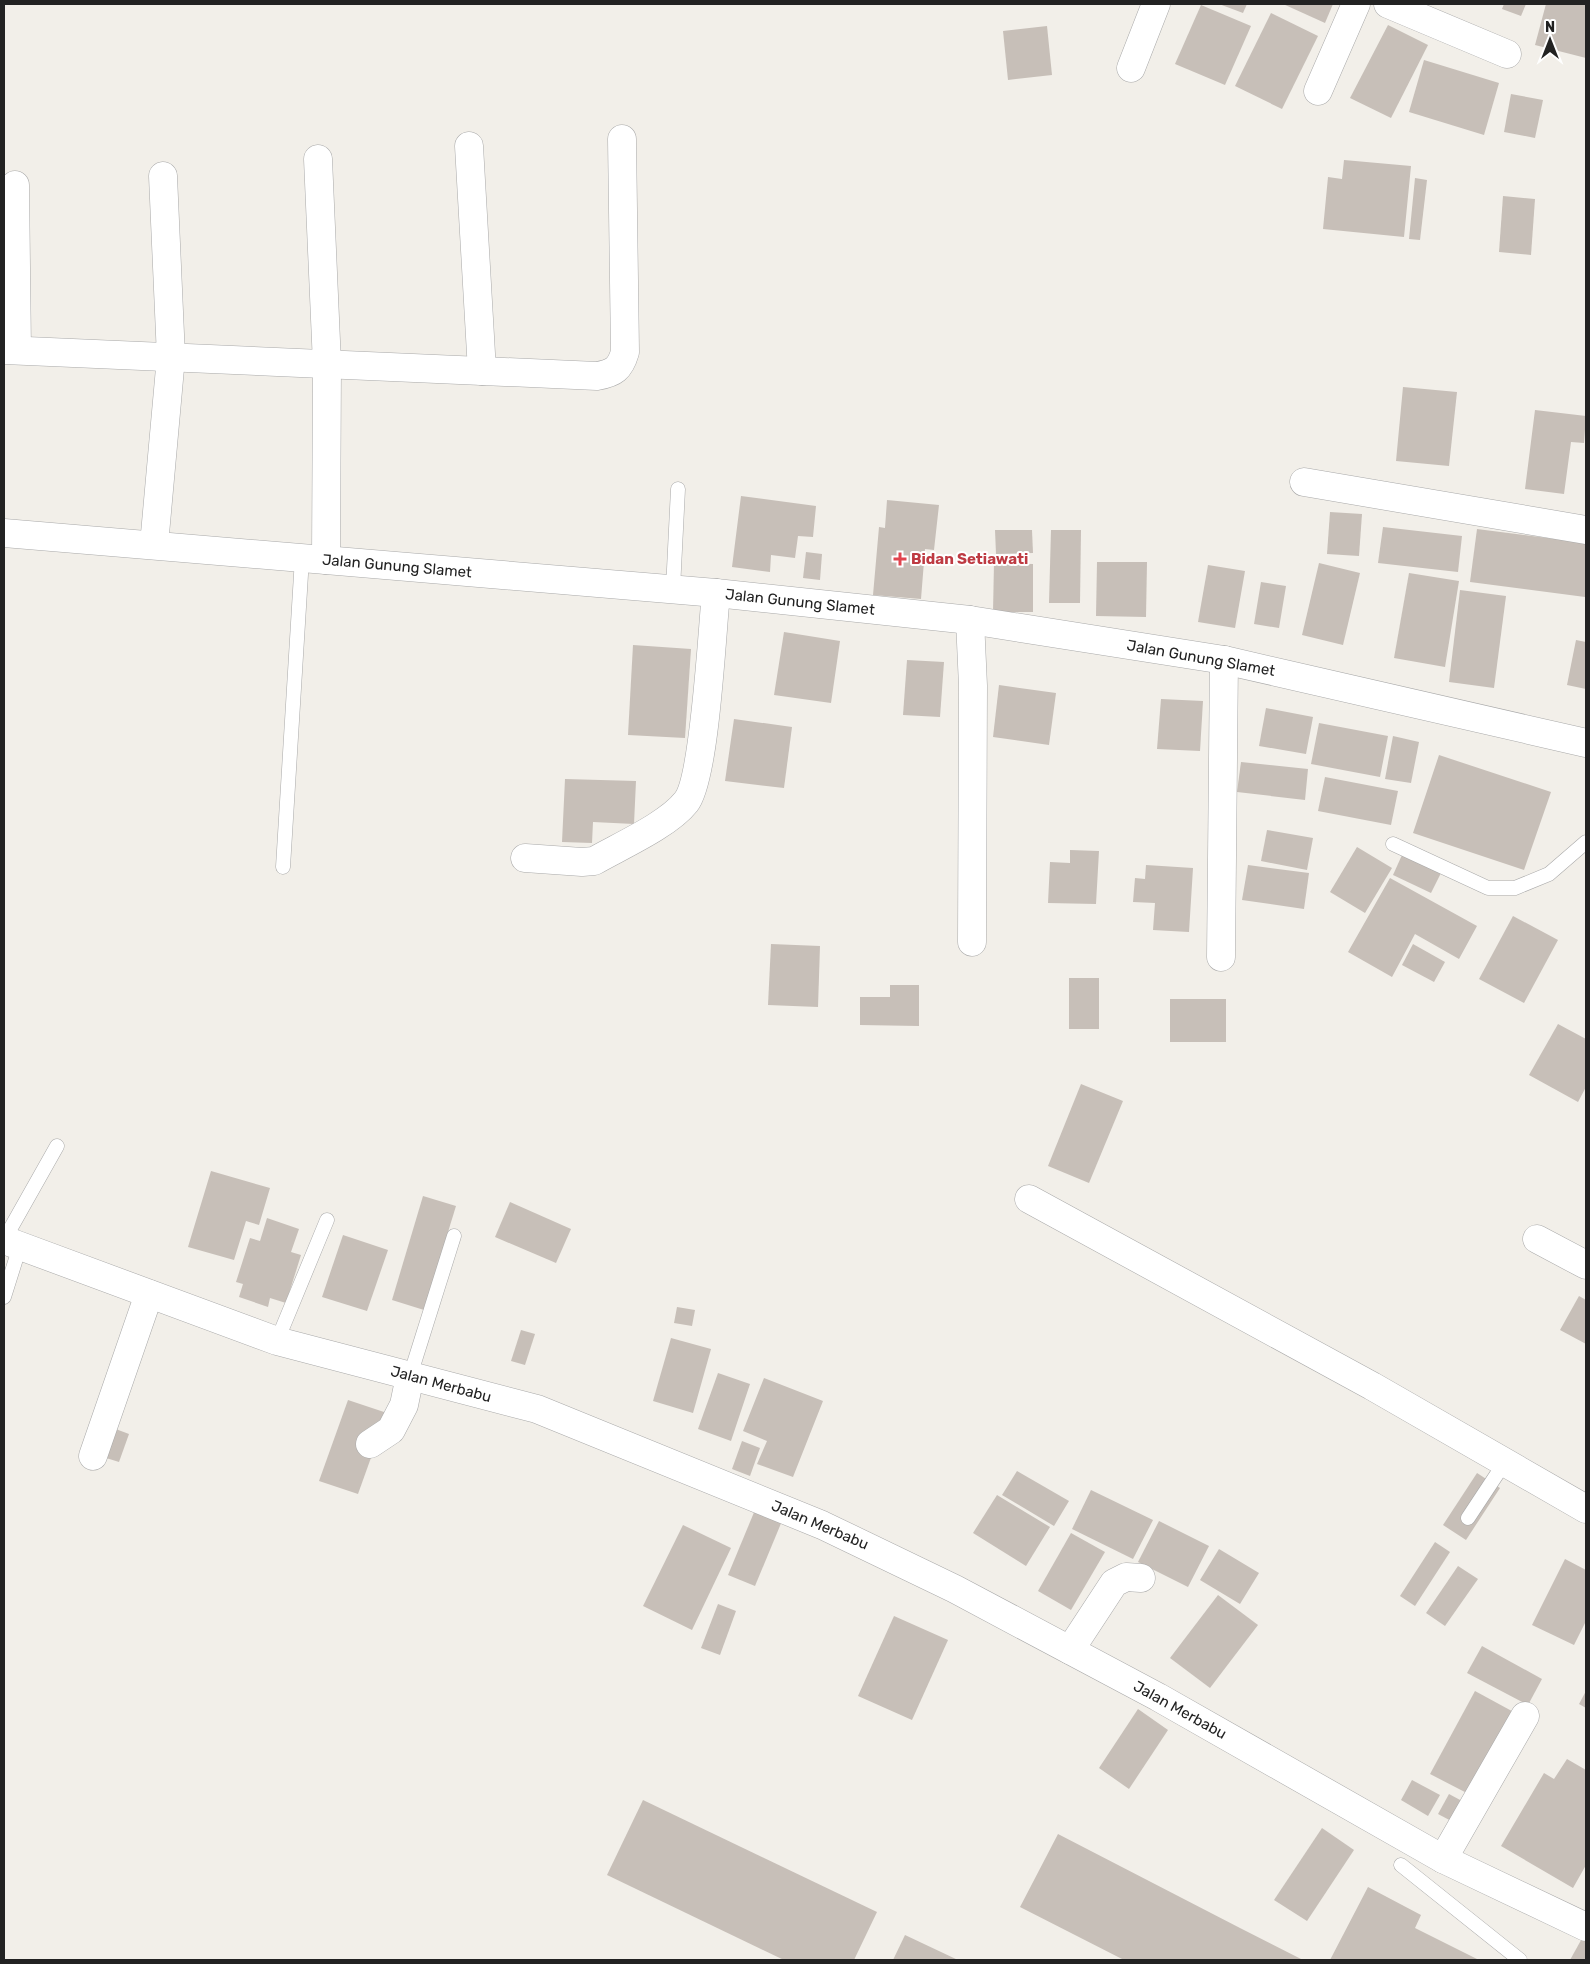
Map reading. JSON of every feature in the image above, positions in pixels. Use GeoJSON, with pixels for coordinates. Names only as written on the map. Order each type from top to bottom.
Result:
{"type":"FeatureCollection","features":[{"type":"Feature","properties":{"kind":"street"},"geometry":{"type":"LineString","coordinates":[[1131,68],[1156,4]]}},
{"type":"Feature","properties":{"kind":"street"},"geometry":{"type":"LineString","coordinates":[[1318,91],[1356,4]]}},
{"type":"Feature","properties":{"kind":"street"},"geometry":{"type":"LineString","coordinates":[[1388,4],[1507,54]]}},
{"type":"Feature","properties":{"kind":"street"},"geometry":{"type":"LineString","coordinates":[[14,185],[11,350],[597,376],[612,373],[620,366],[625,352],[622,139]]}},
{"type":"Feature","properties":{"kind":"street"},"geometry":{"type":"LineString","coordinates":[[469,146],[482,371]]}},
{"type":"Feature","properties":{"kind":"street"},"geometry":{"type":"LineString","coordinates":[[314,559],[327,364],[318,159]]}},
{"type":"Feature","properties":{"kind":"street"},"geometry":{"type":"LineString","coordinates":[[154,546],[171,357],[162,176]]}},
{"type":"Feature","properties":{"kind":"street"},"geometry":{"type":"LineString","coordinates":[[1304,482],[1586,530]]}},
{"type":"Feature","properties":{"kind":"street","name":"Jalan Gunung Slamet"},"geometry":{"type":"LineString","coordinates":[[4,533],[673,589],[970,620],[1224,660],[1586,743]]}},
{"type":"Feature","properties":{"kind":"street"},"geometry":{"type":"LineString","coordinates":[[525,858],[594,861],[670,817],[687,802],[694,786],[701,742],[716,593]]}},
{"type":"Feature","properties":{"kind":"street"},"geometry":{"type":"LineString","coordinates":[[970,620],[973,686],[972,942]]}},
{"type":"Feature","properties":{"kind":"street"},"geometry":{"type":"LineString","coordinates":[[1221,957],[1224,660]]}},
{"type":"Feature","properties":{"kind":"street"},"geometry":{"type":"LineString","coordinates":[[1029,1199],[1372,1386],[1586,1510]]}},
{"type":"Feature","properties":{"kind":"street"},"geometry":{"type":"LineString","coordinates":[[1537,1238],[1586,1265]]}},
{"type":"Feature","properties":{"kind":"street","name":"Jalan Merbabu"},"geometry":{"type":"LineString","coordinates":[[9,1242],[277,1341],[537,1409],[822,1525],[947,1585],[1158,1697],[1443,1859],[1586,1927]]}},
{"type":"Feature","properties":{"kind":"street"},"geometry":{"type":"LineString","coordinates":[[93,1456],[149,1294]]}},
{"type":"Feature","properties":{"kind":"street"},"geometry":{"type":"LineString","coordinates":[[370,1444],[391,1430],[404,1405],[410,1376]]}},
{"type":"Feature","properties":{"kind":"street"},"geometry":{"type":"LineString","coordinates":[[1070,1650],[1114,1582],[1126,1577],[1141,1578]]}},
{"type":"Feature","properties":{"kind":"street"},"geometry":{"type":"LineString","coordinates":[[1443,1859],[1525,1716]]}},
{"type":"Feature","properties":{"kind":"lane"},"geometry":{"type":"LineString","coordinates":[[673,589],[678,490]]}},
{"type":"Feature","properties":{"kind":"lane"},"geometry":{"type":"LineString","coordinates":[[283,867],[314,559]]}},
{"type":"Feature","properties":{"kind":"lane"},"geometry":{"type":"LineString","coordinates":[[1393,844],[1488,888],[1515,888],[1548,874],[1586,842]]}},
{"type":"Feature","properties":{"kind":"lane"},"geometry":{"type":"LineString","coordinates":[[4,1297],[9,1242],[57,1146]]}},
{"type":"Feature","properties":{"kind":"lane"},"geometry":{"type":"LineString","coordinates":[[277,1341],[327,1220]]}},
{"type":"Feature","properties":{"kind":"lane"},"geometry":{"type":"LineString","coordinates":[[410,1376],[454,1236]]}},
{"type":"Feature","properties":{"kind":"lane"},"geometry":{"type":"LineString","coordinates":[[1468,1518],[1505,1462]]}},
{"type":"Feature","properties":{"kind":"lane"},"geometry":{"type":"LineString","coordinates":[[1401,1865],[1520,1960]]}},
{"type":"Feature","properties":{"kind":"building"},"geometry":{"type":"Polygon","coordinates":[[[1219,4],[1247,4],[1243,13],[1219,4]]]}},
{"type":"Feature","properties":{"kind":"building"},"geometry":{"type":"Polygon","coordinates":[[[1283,4],[1333,4],[1325,23],[1283,4]]]}},
{"type":"Feature","properties":{"kind":"building"},"geometry":{"type":"Polygon","coordinates":[[[1504,4],[1526,4],[1521,16],[1502,9],[1504,4]]]}},
{"type":"Feature","properties":{"kind":"building"},"geometry":{"type":"Polygon","coordinates":[[[1546,4],[1586,4],[1586,58],[1535,45],[1546,4]]]}},
{"type":"Feature","properties":{"kind":"building"},"geometry":{"type":"Polygon","coordinates":[[[1201,5],[1251,26],[1225,85],[1175,64],[1201,5]]]}},
{"type":"Feature","properties":{"kind":"building"},"geometry":{"type":"Polygon","coordinates":[[[1271,13],[1318,36],[1282,109],[1235,86],[1271,13]]]}},
{"type":"Feature","properties":{"kind":"building"},"geometry":{"type":"Polygon","coordinates":[[[1388,25],[1428,45],[1391,118],[1350,98],[1388,25]]]}},
{"type":"Feature","properties":{"kind":"building"},"geometry":{"type":"Polygon","coordinates":[[[1047,26],[1052,75],[1008,80],[1003,31],[1047,26]]]}},
{"type":"Feature","properties":{"kind":"building"},"geometry":{"type":"Polygon","coordinates":[[[1424,60],[1499,83],[1484,135],[1409,112],[1424,60]]]}},
{"type":"Feature","properties":{"kind":"building"},"geometry":{"type":"Polygon","coordinates":[[[1511,94],[1543,100],[1535,138],[1504,132],[1511,94]]]}},
{"type":"Feature","properties":{"kind":"building"},"geometry":{"type":"Polygon","coordinates":[[[1344,160],[1411,166],[1404,237],[1323,229],[1328,177],[1342,179],[1344,160]]]}},
{"type":"Feature","properties":{"kind":"building"},"geometry":{"type":"Polygon","coordinates":[[[1415,178],[1427,180],[1420,240],[1409,239],[1415,178]]]}},
{"type":"Feature","properties":{"kind":"building"},"geometry":{"type":"Polygon","coordinates":[[[1503,196],[1535,199],[1531,255],[1499,252],[1503,196]]]}},
{"type":"Feature","properties":{"kind":"building"},"geometry":{"type":"Polygon","coordinates":[[[1403,387],[1457,392],[1449,466],[1396,461],[1403,387]]]}},
{"type":"Feature","properties":{"kind":"building"},"geometry":{"type":"Polygon","coordinates":[[[1535,410],[1586,416],[1584,443],[1571,442],[1564,494],[1525,489],[1535,410]]]}},
{"type":"Feature","properties":{"kind":"building"},"geometry":{"type":"Polygon","coordinates":[[[741,496],[816,506],[813,537],[798,536],[795,558],[771,555],[770,572],[732,567],[741,496]]]}},
{"type":"Feature","properties":{"kind":"building"},"geometry":{"type":"Polygon","coordinates":[[[887,500],[939,505],[934,550],[925,549],[921,599],[873,595],[879,527],[885,528],[887,500]]]}},
{"type":"Feature","properties":{"kind":"building"},"geometry":{"type":"Polygon","coordinates":[[[1330,512],[1362,514],[1359,556],[1327,554],[1330,512]]]}},
{"type":"Feature","properties":{"kind":"building"},"geometry":{"type":"Polygon","coordinates":[[[1383,527],[1462,536],[1458,572],[1378,563],[1383,527]]]}},
{"type":"Feature","properties":{"kind":"building"},"geometry":{"type":"Polygon","coordinates":[[[1477,529],[1586,543],[1585,597],[1470,582],[1477,529]]]}},
{"type":"Feature","properties":{"kind":"building"},"geometry":{"type":"Polygon","coordinates":[[[995,530],[1032,530],[1033,553],[996,554],[995,530]]]}},
{"type":"Feature","properties":{"kind":"building"},"geometry":{"type":"Polygon","coordinates":[[[1051,530],[1081,530],[1080,603],[1049,603],[1051,530]]]}},
{"type":"Feature","properties":{"kind":"building"},"geometry":{"type":"Polygon","coordinates":[[[806,552],[822,554],[820,580],[803,578],[806,552]]]}},
{"type":"Feature","properties":{"kind":"building"},"geometry":{"type":"Polygon","coordinates":[[[1097,562],[1147,562],[1146,617],[1096,616],[1097,562]]]}},
{"type":"Feature","properties":{"kind":"building"},"geometry":{"type":"Polygon","coordinates":[[[994,563],[1033,564],[1033,612],[993,612],[994,563]]]}},
{"type":"Feature","properties":{"kind":"building"},"geometry":{"type":"Polygon","coordinates":[[[1319,563],[1360,573],[1343,645],[1302,635],[1319,563]]]}},
{"type":"Feature","properties":{"kind":"building"},"geometry":{"type":"Polygon","coordinates":[[[1208,565],[1245,571],[1235,628],[1198,622],[1208,565]]]}},
{"type":"Feature","properties":{"kind":"building"},"geometry":{"type":"Polygon","coordinates":[[[1409,573],[1459,581],[1445,667],[1394,658],[1409,573]]]}},
{"type":"Feature","properties":{"kind":"building"},"geometry":{"type":"Polygon","coordinates":[[[1261,582],[1286,586],[1279,628],[1254,624],[1261,582]]]}},
{"type":"Feature","properties":{"kind":"building"},"geometry":{"type":"Polygon","coordinates":[[[1460,590],[1506,596],[1494,688],[1449,682],[1460,590]]]}},
{"type":"Feature","properties":{"kind":"building"},"geometry":{"type":"Polygon","coordinates":[[[784,632],[840,641],[831,703],[774,695],[784,632]]]}},
{"type":"Feature","properties":{"kind":"building"},"geometry":{"type":"Polygon","coordinates":[[[1576,640],[1586,642],[1586,689],[1567,685],[1576,640]]]}},
{"type":"Feature","properties":{"kind":"building"},"geometry":{"type":"Polygon","coordinates":[[[633,645],[691,649],[685,738],[628,735],[633,645]]]}},
{"type":"Feature","properties":{"kind":"building"},"geometry":{"type":"Polygon","coordinates":[[[907,660],[944,662],[940,717],[903,715],[907,660]]]}},
{"type":"Feature","properties":{"kind":"building"},"geometry":{"type":"Polygon","coordinates":[[[999,685],[1056,693],[1049,745],[993,737],[999,685]]]}},
{"type":"Feature","properties":{"kind":"building"},"geometry":{"type":"Polygon","coordinates":[[[1161,699],[1203,701],[1200,751],[1157,749],[1161,699]]]}},
{"type":"Feature","properties":{"kind":"building"},"geometry":{"type":"Polygon","coordinates":[[[1266,708],[1313,717],[1306,754],[1259,746],[1266,708]]]}},
{"type":"Feature","properties":{"kind":"building"},"geometry":{"type":"Polygon","coordinates":[[[734,719],[792,727],[784,788],[725,781],[734,719]]]}},
{"type":"Feature","properties":{"kind":"building"},"geometry":{"type":"Polygon","coordinates":[[[1319,723],[1388,736],[1380,777],[1311,764],[1319,723]]]}},
{"type":"Feature","properties":{"kind":"building"},"geometry":{"type":"Polygon","coordinates":[[[1393,736],[1419,742],[1411,783],[1385,779],[1393,736]]]}},
{"type":"Feature","properties":{"kind":"building"},"geometry":{"type":"Polygon","coordinates":[[[1439,755],[1551,792],[1524,870],[1413,833],[1439,755]]]}},
{"type":"Feature","properties":{"kind":"building"},"geometry":{"type":"Polygon","coordinates":[[[1241,762],[1308,769],[1305,800],[1237,792],[1241,762]]]}},
{"type":"Feature","properties":{"kind":"building"},"geometry":{"type":"Polygon","coordinates":[[[1325,777],[1398,791],[1391,825],[1318,811],[1325,777]]]}},
{"type":"Feature","properties":{"kind":"building"},"geometry":{"type":"Polygon","coordinates":[[[565,779],[636,781],[634,824],[593,822],[592,843],[562,842],[565,779]]]}},
{"type":"Feature","properties":{"kind":"building"},"geometry":{"type":"Polygon","coordinates":[[[1267,830],[1313,838],[1307,870],[1261,861],[1267,830]]]}},
{"type":"Feature","properties":{"kind":"building"},"geometry":{"type":"Polygon","coordinates":[[[1357,847],[1392,868],[1365,913],[1330,892],[1357,847]]]}},
{"type":"Feature","properties":{"kind":"building"},"geometry":{"type":"Polygon","coordinates":[[[1070,850],[1099,851],[1096,904],[1048,903],[1050,862],[1070,863],[1070,850]]]}},
{"type":"Feature","properties":{"kind":"building"},"geometry":{"type":"Polygon","coordinates":[[[1402,855],[1441,873],[1431,893],[1393,875],[1402,855]]]}},
{"type":"Feature","properties":{"kind":"building"},"geometry":{"type":"Polygon","coordinates":[[[1146,865],[1193,868],[1189,932],[1153,930],[1155,903],[1133,902],[1135,878],[1145,879],[1146,865]]]}},
{"type":"Feature","properties":{"kind":"building"},"geometry":{"type":"Polygon","coordinates":[[[1248,865],[1309,873],[1304,909],[1242,900],[1248,865]]]}},
{"type":"Feature","properties":{"kind":"building"},"geometry":{"type":"Polygon","coordinates":[[[1390,878],[1477,926],[1459,959],[1415,934],[1392,977],[1348,952],[1390,878]]]}},
{"type":"Feature","properties":{"kind":"building"},"geometry":{"type":"Polygon","coordinates":[[[1513,916],[1558,940],[1524,1003],[1479,979],[1513,916]]]}},
{"type":"Feature","properties":{"kind":"building"},"geometry":{"type":"Polygon","coordinates":[[[771,944],[820,946],[818,1007],[768,1005],[771,944]]]}},
{"type":"Feature","properties":{"kind":"building"},"geometry":{"type":"Polygon","coordinates":[[[1413,944],[1445,962],[1434,982],[1402,965],[1413,944]]]}},
{"type":"Feature","properties":{"kind":"building"},"geometry":{"type":"Polygon","coordinates":[[[1069,978],[1099,978],[1099,1029],[1069,1029],[1069,978]]]}},
{"type":"Feature","properties":{"kind":"building"},"geometry":{"type":"Polygon","coordinates":[[[890,985],[919,985],[919,1026],[860,1025],[860,997],[890,997],[890,985]]]}},
{"type":"Feature","properties":{"kind":"building"},"geometry":{"type":"Polygon","coordinates":[[[1170,999],[1226,999],[1226,1042],[1170,1042],[1170,999]]]}},
{"type":"Feature","properties":{"kind":"building"},"geometry":{"type":"Polygon","coordinates":[[[1558,1024],[1586,1039],[1586,1087],[1578,1102],[1529,1075],[1558,1024]]]}},
{"type":"Feature","properties":{"kind":"building"},"geometry":{"type":"Polygon","coordinates":[[[1081,1084],[1123,1101],[1089,1183],[1048,1166],[1081,1084]]]}},
{"type":"Feature","properties":{"kind":"building"},"geometry":{"type":"Polygon","coordinates":[[[211,1171],[270,1188],[259,1225],[246,1221],[234,1260],[188,1247],[211,1171]]]}},
{"type":"Feature","properties":{"kind":"building"},"geometry":{"type":"Polygon","coordinates":[[[423,1196],[456,1206],[424,1310],[392,1300],[423,1196]]]}},
{"type":"Feature","properties":{"kind":"building"},"geometry":{"type":"Polygon","coordinates":[[[510,1202],[571,1229],[556,1263],[495,1237],[510,1202]]]}},
{"type":"Feature","properties":{"kind":"building"},"geometry":{"type":"Polygon","coordinates":[[[267,1218],[299,1229],[291,1252],[301,1255],[286,1303],[270,1298],[268,1307],[239,1297],[243,1284],[236,1282],[250,1238],[260,1241],[267,1218]]]}},
{"type":"Feature","properties":{"kind":"building"},"geometry":{"type":"Polygon","coordinates":[[[343,1235],[388,1250],[367,1311],[322,1297],[343,1235]]]}},
{"type":"Feature","properties":{"kind":"building"},"geometry":{"type":"Polygon","coordinates":[[[1579,1296],[1586,1300],[1586,1344],[1560,1330],[1579,1296]]]}},
{"type":"Feature","properties":{"kind":"building"},"geometry":{"type":"Polygon","coordinates":[[[677,1307],[695,1310],[692,1326],[674,1323],[677,1307]]]}},
{"type":"Feature","properties":{"kind":"building"},"geometry":{"type":"Polygon","coordinates":[[[521,1330],[535,1334],[525,1365],[511,1361],[521,1330]]]}},
{"type":"Feature","properties":{"kind":"building"},"geometry":{"type":"Polygon","coordinates":[[[671,1338],[711,1349],[693,1413],[653,1401],[671,1338]]]}},
{"type":"Feature","properties":{"kind":"building"},"geometry":{"type":"Polygon","coordinates":[[[718,1373],[750,1384],[731,1441],[698,1429],[718,1373]]]}},
{"type":"Feature","properties":{"kind":"building"},"geometry":{"type":"Polygon","coordinates":[[[764,1378],[823,1401],[793,1477],[757,1464],[767,1441],[743,1431],[764,1378]]]}},
{"type":"Feature","properties":{"kind":"building"},"geometry":{"type":"Polygon","coordinates":[[[348,1400],[387,1413],[358,1494],[319,1481],[348,1400]]]}},
{"type":"Feature","properties":{"kind":"building"},"geometry":{"type":"Polygon","coordinates":[[[113,1428],[129,1434],[119,1462],[103,1457],[113,1428]]]}},
{"type":"Feature","properties":{"kind":"building"},"geometry":{"type":"Polygon","coordinates":[[[742,1441],[760,1448],[750,1476],[732,1469],[742,1441]]]}},
{"type":"Feature","properties":{"kind":"building"},"geometry":{"type":"Polygon","coordinates":[[[1017,1471],[1069,1501],[1054,1526],[1002,1495],[1017,1471]]]}},
{"type":"Feature","properties":{"kind":"building"},"geometry":{"type":"Polygon","coordinates":[[[1477,1473],[1500,1488],[1466,1540],[1443,1525],[1477,1473]]]}},
{"type":"Feature","properties":{"kind":"building"},"geometry":{"type":"Polygon","coordinates":[[[1091,1490],[1153,1520],[1133,1559],[1072,1529],[1091,1490]]]}},
{"type":"Feature","properties":{"kind":"building"},"geometry":{"type":"Polygon","coordinates":[[[997,1495],[1050,1527],[1026,1566],[973,1533],[997,1495]]]}},
{"type":"Feature","properties":{"kind":"building"},"geometry":{"type":"Polygon","coordinates":[[[755,1510],[782,1521],[755,1586],[728,1575],[755,1510]]]}},
{"type":"Feature","properties":{"kind":"building"},"geometry":{"type":"Polygon","coordinates":[[[1159,1521],[1209,1546],[1188,1587],[1138,1562],[1159,1521]]]}},
{"type":"Feature","properties":{"kind":"building"},"geometry":{"type":"Polygon","coordinates":[[[683,1525],[731,1548],[692,1630],[643,1606],[683,1525]]]}},
{"type":"Feature","properties":{"kind":"building"},"geometry":{"type":"Polygon","coordinates":[[[1071,1533],[1105,1552],[1071,1610],[1038,1591],[1071,1533]]]}},
{"type":"Feature","properties":{"kind":"building"},"geometry":{"type":"Polygon","coordinates":[[[1435,1542],[1450,1552],[1415,1606],[1400,1596],[1435,1542]]]}},
{"type":"Feature","properties":{"kind":"building"},"geometry":{"type":"Polygon","coordinates":[[[1219,1549],[1259,1573],[1240,1604],[1200,1580],[1219,1549]]]}},
{"type":"Feature","properties":{"kind":"building"},"geometry":{"type":"Polygon","coordinates":[[[1565,1559],[1586,1570],[1586,1621],[1574,1645],[1532,1625],[1565,1559]]]}},
{"type":"Feature","properties":{"kind":"building"},"geometry":{"type":"Polygon","coordinates":[[[1458,1566],[1478,1579],[1445,1626],[1426,1613],[1458,1566]]]}},
{"type":"Feature","properties":{"kind":"building"},"geometry":{"type":"Polygon","coordinates":[[[1218,1595],[1258,1625],[1210,1688],[1170,1658],[1218,1595]]]}},
{"type":"Feature","properties":{"kind":"building"},"geometry":{"type":"Polygon","coordinates":[[[718,1604],[736,1611],[720,1655],[701,1648],[718,1604]]]}},
{"type":"Feature","properties":{"kind":"building"},"geometry":{"type":"Polygon","coordinates":[[[894,1616],[948,1640],[912,1720],[858,1696],[894,1616]]]}},
{"type":"Feature","properties":{"kind":"building"},"geometry":{"type":"Polygon","coordinates":[[[1482,1646],[1542,1679],[1528,1705],[1467,1673],[1482,1646]]]}},
{"type":"Feature","properties":{"kind":"building"},"geometry":{"type":"Polygon","coordinates":[[[1475,1691],[1532,1722],[1488,1804],[1430,1774],[1475,1691]]]}},
{"type":"Feature","properties":{"kind":"building"},"geometry":{"type":"Polygon","coordinates":[[[1586,1691],[1586,1708],[1579,1704],[1586,1691]]]}},
{"type":"Feature","properties":{"kind":"building"},"geometry":{"type":"Polygon","coordinates":[[[1138,1709],[1168,1730],[1129,1789],[1099,1768],[1138,1709]]]}},
{"type":"Feature","properties":{"kind":"building"},"geometry":{"type":"Polygon","coordinates":[[[1567,1759],[1586,1770],[1586,1865],[1573,1888],[1501,1846],[1544,1773],[1554,1779],[1567,1759]]]}},
{"type":"Feature","properties":{"kind":"building"},"geometry":{"type":"Polygon","coordinates":[[[1412,1780],[1440,1795],[1428,1816],[1401,1800],[1412,1780]]]}},
{"type":"Feature","properties":{"kind":"building"},"geometry":{"type":"Polygon","coordinates":[[[1449,1794],[1475,1808],[1455,1823],[1438,1814],[1449,1794]]]}},
{"type":"Feature","properties":{"kind":"building"},"geometry":{"type":"Polygon","coordinates":[[[643,1800],[877,1912],[854,1960],[784,1960],[607,1875],[643,1800]]]}},
{"type":"Feature","properties":{"kind":"building"},"geometry":{"type":"Polygon","coordinates":[[[1322,1828],[1354,1850],[1307,1921],[1274,1900],[1322,1828]]]}},
{"type":"Feature","properties":{"kind":"building"},"geometry":{"type":"Polygon","coordinates":[[[1058,1834],[1303,1960],[1124,1960],[1020,1907],[1058,1834]]]}},
{"type":"Feature","properties":{"kind":"building"},"geometry":{"type":"Polygon","coordinates":[[[1368,1887],[1421,1915],[1415,1928],[1479,1960],[1330,1960],[1368,1887]]]}},
{"type":"Feature","properties":{"kind":"building"},"geometry":{"type":"Polygon","coordinates":[[[1585,1933],[1586,1960],[1570,1960],[1585,1933]]]}},
{"type":"Feature","properties":{"kind":"building"},"geometry":{"type":"Polygon","coordinates":[[[905,1935],[958,1960],[893,1960],[905,1935]]]}},
{"type":"Feature","properties":{"kind":"place","name":"Bidan Setiawati"},"geometry":{"type":"Point","coordinates":[900,559]}}]}
